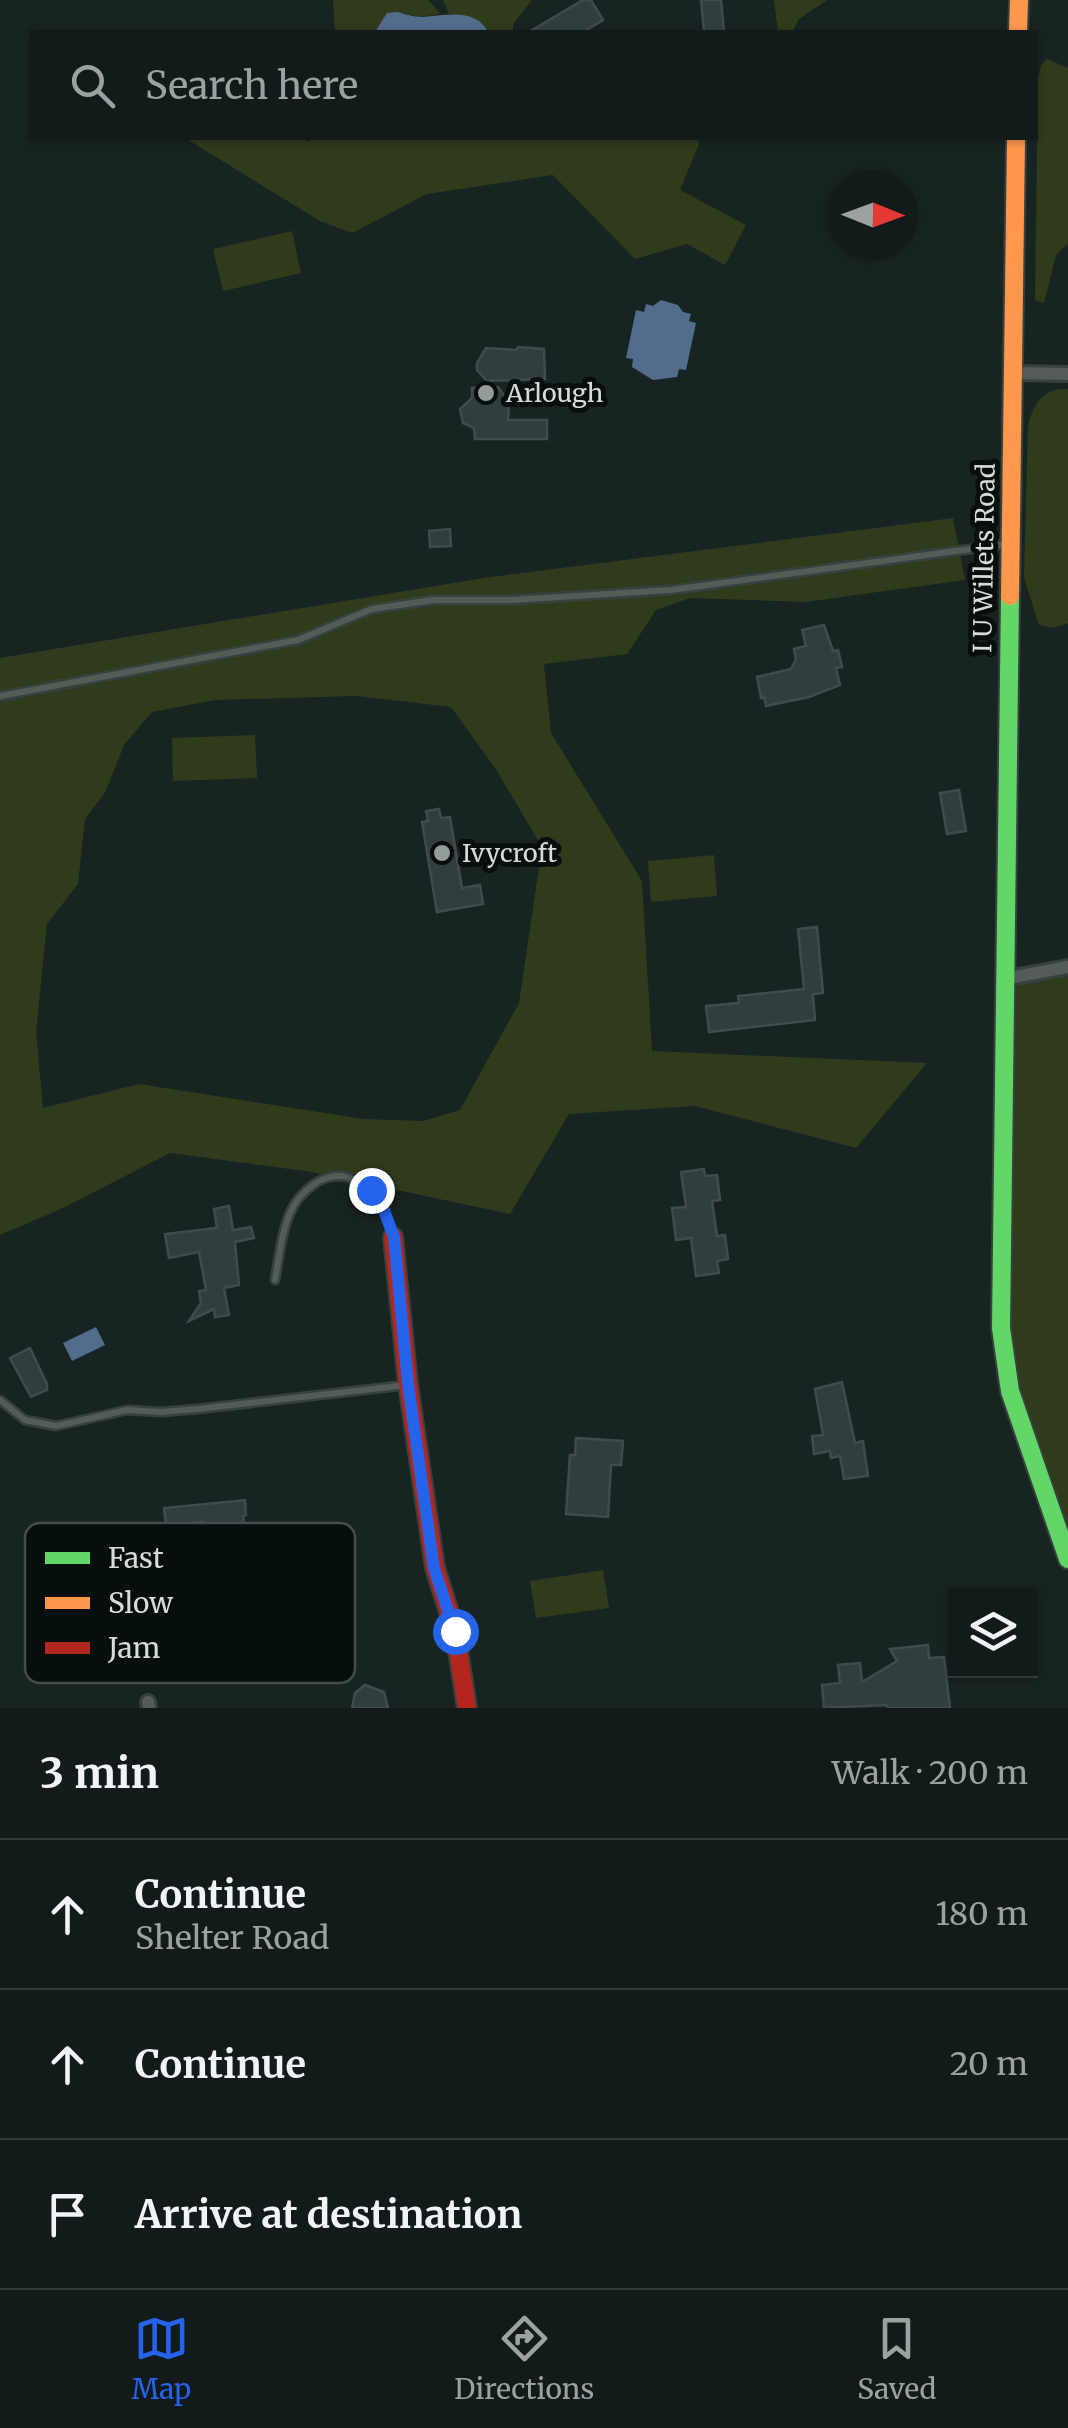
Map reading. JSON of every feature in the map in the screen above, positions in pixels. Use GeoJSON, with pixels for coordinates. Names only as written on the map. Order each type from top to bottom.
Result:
{"type":"FeatureCollection","features":[{"type":"Feature","properties":{"kind":"street"},"geometry":{"type":"LineString","coordinates":[[1018,30],[1019,0]]}},
{"type":"Feature","properties":{"kind":"street","name":"I U Willets Road"},"geometry":{"type":"LineString","coordinates":[[1016,140],[1008,544],[1002,1342],[1016,1408],[1068,1559]]}},
{"type":"Feature","properties":{"kind":"street"},"geometry":{"type":"LineString","coordinates":[[1012,373],[1068,374]]}},
{"type":"Feature","properties":{"kind":"street"},"geometry":{"type":"LineString","coordinates":[[1004,979],[1068,968]]}},
{"type":"Feature","properties":{"kind":"street"},"geometry":{"type":"LineString","coordinates":[[394,1237],[408,1384],[434,1568],[455,1631],[467,1708]]}},
{"type":"Feature","properties":{"kind":"lane"},"geometry":{"type":"LineString","coordinates":[[0,696],[298,640],[372,609],[433,600],[512,600],[671,590],[1008,544]]}},
{"type":"Feature","properties":{"kind":"lane"},"geometry":{"type":"LineString","coordinates":[[275,1280],[292,1210],[311,1187],[325,1180],[349,1178],[371,1190],[380,1200],[394,1237]]}},
{"type":"Feature","properties":{"kind":"lane"},"geometry":{"type":"LineString","coordinates":[[0,1400],[26,1420],[56,1426],[127,1410],[198,1409],[408,1384]]}},
{"type":"Feature","properties":{"kind":"green space"},"geometry":{"type":"Polygon","coordinates":[[[333,0],[428,0],[441,14],[419,17],[398,12],[377,30],[335,30],[333,0]]]}},
{"type":"Feature","properties":{"kind":"green space"},"geometry":{"type":"Polygon","coordinates":[[[443,0],[532,0],[513,24],[513,30],[487,30],[476,20],[449,14],[443,0]]]}},
{"type":"Feature","properties":{"kind":"green space"},"geometry":{"type":"Polygon","coordinates":[[[774,0],[827,0],[799,19],[793,30],[778,30],[774,0]]]}},
{"type":"Feature","properties":{"kind":"green space"},"geometry":{"type":"Polygon","coordinates":[[[1047,59],[1068,68],[1068,243],[1056,255],[1044,303],[1035,300],[1041,65],[1047,59]]]}},
{"type":"Feature","properties":{"kind":"green space"},"geometry":{"type":"Polygon","coordinates":[[[188,140],[698,140],[680,190],[746,225],[725,265],[687,244],[635,259],[553,175],[427,194],[352,233],[320,221],[188,140]]]}},
{"type":"Feature","properties":{"kind":"green space"},"geometry":{"type":"Polygon","coordinates":[[[292,231],[301,273],[223,291],[213,249],[292,231]]]}},
{"type":"Feature","properties":{"kind":"green space"},"geometry":{"type":"Polygon","coordinates":[[[1068,389],[1068,623],[1053,628],[1039,625],[1024,578],[1028,426],[1040,399],[1052,391],[1068,389]]]}},
{"type":"Feature","properties":{"kind":"green space"},"geometry":{"type":"Polygon","coordinates":[[[953,518],[965,580],[805,602],[690,598],[656,610],[627,654],[544,664],[551,733],[642,881],[652,1051],[927,1063],[856,1148],[695,1106],[569,1114],[510,1214],[312,1172],[170,1153],[63,1208],[0,1235],[0,658],[483,578],[953,518]],[[356,696],[215,700],[152,712],[124,745],[106,791],[85,819],[78,884],[47,924],[36,1032],[43,1108],[139,1084],[364,1119],[423,1121],[460,1110],[519,1003],[542,847],[497,771],[451,707],[356,696]]]}},
{"type":"Feature","properties":{"kind":"green space"},"geometry":{"type":"Polygon","coordinates":[[[255,735],[257,778],[173,781],[172,738],[255,735]]]}},
{"type":"Feature","properties":{"kind":"green space"},"geometry":{"type":"Polygon","coordinates":[[[714,855],[717,896],[651,902],[648,861],[714,855]]]}},
{"type":"Feature","properties":{"kind":"green space"},"geometry":{"type":"Polygon","coordinates":[[[1068,971],[1068,1559],[1007,1375],[1004,979],[1068,971]]]}},
{"type":"Feature","properties":{"kind":"green space"},"geometry":{"type":"Polygon","coordinates":[[[603,1570],[609,1608],[536,1618],[530,1581],[603,1570]]]}},
{"type":"Feature","properties":{"kind":"water"},"geometry":{"type":"Polygon","coordinates":[[[387,13],[467,16],[486,30],[376,30],[387,13]]]}},
{"type":"Feature","properties":{"kind":"water"},"geometry":{"type":"Polygon","coordinates":[[[661,300],[678,305],[691,314],[689,321],[696,323],[686,370],[679,369],[677,377],[653,380],[632,367],[633,359],[626,358],[636,310],[644,312],[646,304],[653,306],[661,300]]]}},
{"type":"Feature","properties":{"kind":"water"},"geometry":{"type":"Polygon","coordinates":[[[96,1327],[105,1345],[72,1361],[63,1343],[96,1327]]]}},
{"type":"Feature","properties":{"kind":"building"},"geometry":{"type":"Polygon","coordinates":[[[583,0],[591,0],[603,20],[586,30],[532,30],[583,0]]]}},
{"type":"Feature","properties":{"kind":"building"},"geometry":{"type":"Polygon","coordinates":[[[701,0],[721,0],[724,30],[704,30],[701,0]]]}},
{"type":"Feature","properties":{"kind":"building"},"geometry":{"type":"Polygon","coordinates":[[[486,348],[544,349],[545,379],[487,381],[477,370],[486,348]]]}},
{"type":"Feature","properties":{"kind":"building"},"geometry":{"type":"Polygon","coordinates":[[[498,387],[509,402],[508,420],[547,420],[547,439],[475,439],[474,428],[463,423],[460,409],[472,398],[472,388],[498,387]]]}},
{"type":"Feature","properties":{"kind":"building"},"geometry":{"type":"Polygon","coordinates":[[[450,529],[451,546],[430,547],[429,531],[450,529]]]}},
{"type":"Feature","properties":{"kind":"building"},"geometry":{"type":"Polygon","coordinates":[[[824,625],[833,651],[838,650],[842,667],[836,668],[840,685],[809,697],[766,706],[757,677],[791,669],[796,659],[794,649],[806,646],[802,630],[824,625]]]}},
{"type":"Feature","properties":{"kind":"building"},"geometry":{"type":"Polygon","coordinates":[[[959,790],[966,831],[947,834],[940,793],[959,790]]]}},
{"type":"Feature","properties":{"kind":"building","name":"Ivycroft"},"geometry":{"type":"Polygon","coordinates":[[[439,809],[441,818],[450,817],[462,888],[480,885],[483,904],[437,912],[422,822],[428,821],[426,811],[439,809]]]}},
{"type":"Feature","properties":{"kind":"building"},"geometry":{"type":"Polygon","coordinates":[[[817,927],[823,993],[813,994],[815,1020],[709,1032],[706,1006],[739,1003],[738,996],[804,989],[798,929],[817,927]]]}},
{"type":"Feature","properties":{"kind":"building"},"geometry":{"type":"Polygon","coordinates":[[[704,1169],[705,1176],[717,1175],[720,1200],[712,1201],[717,1236],[725,1235],[728,1259],[717,1261],[719,1273],[696,1276],[691,1238],[676,1240],[672,1208],[686,1207],[681,1172],[704,1169]]]}},
{"type":"Feature","properties":{"kind":"building"},"geometry":{"type":"Polygon","coordinates":[[[229,1206],[233,1230],[251,1227],[254,1238],[235,1242],[239,1285],[224,1288],[229,1315],[215,1317],[214,1309],[189,1321],[201,1303],[199,1291],[206,1290],[199,1252],[169,1258],[165,1234],[217,1228],[214,1209],[229,1206]]]}},
{"type":"Feature","properties":{"kind":"building"},"geometry":{"type":"Polygon","coordinates":[[[30,1348],[47,1384],[47,1390],[31,1397],[10,1358],[30,1348]]]}},
{"type":"Feature","properties":{"kind":"building"},"geometry":{"type":"Polygon","coordinates":[[[842,1382],[855,1443],[863,1441],[868,1476],[844,1479],[840,1456],[831,1458],[830,1451],[814,1454],[812,1436],[823,1435],[815,1389],[842,1382]]]}},
{"type":"Feature","properties":{"kind":"building"},"geometry":{"type":"Polygon","coordinates":[[[576,1438],[623,1441],[621,1465],[611,1465],[608,1517],[566,1514],[570,1455],[575,1455],[576,1438]]]}},
{"type":"Feature","properties":{"kind":"building"},"geometry":{"type":"Polygon","coordinates":[[[245,1500],[246,1515],[244,1523],[166,1523],[164,1508],[245,1500]]]}},
{"type":"Feature","properties":{"kind":"building"},"geometry":{"type":"Polygon","coordinates":[[[928,1645],[929,1658],[944,1657],[950,1708],[824,1708],[822,1685],[840,1683],[838,1665],[860,1663],[862,1682],[897,1661],[890,1649],[928,1645]]]}},
{"type":"Feature","properties":{"kind":"building"},"geometry":{"type":"Polygon","coordinates":[[[365,1685],[384,1692],[388,1708],[352,1708],[355,1693],[365,1685]]]}},
{"type":"Feature","properties":{"kind":"traffic: fast"},"geometry":{"type":"LineString","coordinates":[[1010,596],[1001,1328],[1010,1391],[1068,1559]]}},
{"type":"Feature","properties":{"kind":"traffic: slow"},"geometry":{"type":"LineString","coordinates":[[1018,30],[1019,0]]}},
{"type":"Feature","properties":{"kind":"traffic: slow"},"geometry":{"type":"LineString","coordinates":[[1010,596],[1016,140]]}},
{"type":"Feature","properties":{"kind":"traffic: jam"},"geometry":{"type":"LineString","coordinates":[[393,1237],[408,1384],[435,1568],[455,1631],[467,1708]]}},
{"type":"Feature","properties":{"kind":"place","name":"Arlough"},"geometry":{"type":"Point","coordinates":[486,393]}},
{"type":"Feature","properties":{"kind":"place","name":"Ivycroft"},"geometry":{"type":"Point","coordinates":[442,853]}},
{"type":"Feature","properties":{"kind":"route"},"geometry":{"type":"LineString","coordinates":[[371,1190],[380,1200],[394,1237],[408,1384],[434,1568],[455,1631]]}}]}
